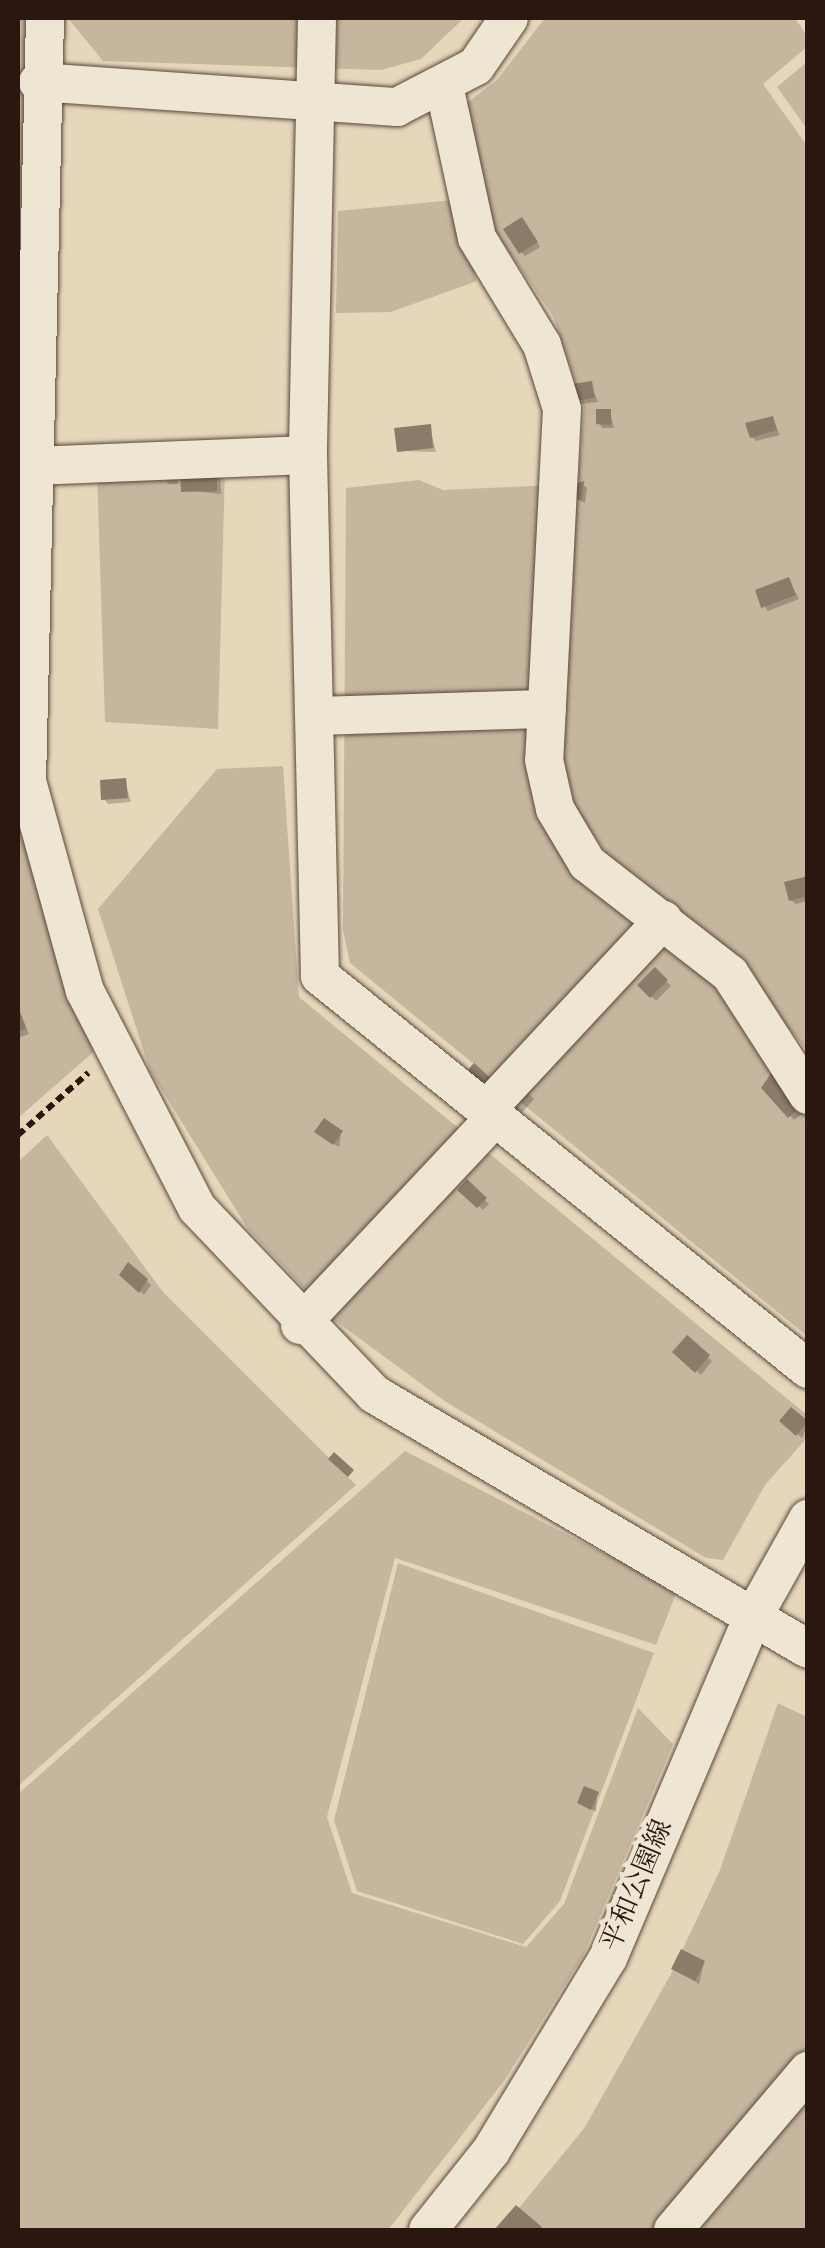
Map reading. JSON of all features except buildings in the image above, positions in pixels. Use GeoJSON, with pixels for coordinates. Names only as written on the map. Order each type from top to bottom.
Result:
{"type":"FeatureCollection","features":[{"type":"Feature","properties":{"kind":"street"},"geometry":{"type":"LineString","coordinates":[[45,18],[38,82],[22,779],[85,992],[197,1208],[300,1325],[374,1394],[752,1620],[808,1649]]}},
{"type":"Feature","properties":{"kind":"street"},"geometry":{"type":"LineString","coordinates":[[317,18],[319,101],[308,455],[320,716],[320,976],[808,1369]]}},
{"type":"Feature","properties":{"kind":"street"},"geometry":{"type":"LineString","coordinates":[[38,82],[398,107],[445,90],[476,66],[509,18]]}},
{"type":"Feature","properties":{"kind":"street"},"geometry":{"type":"LineString","coordinates":[[445,90],[477,238],[542,345],[562,408],[544,760],[555,810],[587,862],[730,974],[808,1095]]}},
{"type":"Feature","properties":{"kind":"street"},"geometry":{"type":"LineString","coordinates":[[32,466],[308,455]]}},
{"type":"Feature","properties":{"kind":"street"},"geometry":{"type":"LineString","coordinates":[[320,716],[547,709]]}},
{"type":"Feature","properties":{"kind":"street"},"geometry":{"type":"LineString","coordinates":[[300,1325],[663,920]]}},
{"type":"Feature","properties":{"kind":"street","name":"平和公園線"},"geometry":{"type":"LineString","coordinates":[[428,2230],[492,2152],[608,1958],[752,1620],[808,1518]]}},
{"type":"Feature","properties":{"kind":"street"},"geometry":{"type":"LineString","coordinates":[[673,2230],[808,2071]]}},
{"type":"Feature","properties":{"kind":"path"},"geometry":{"type":"LineString","coordinates":[[18,1135],[115,1049]]}},
{"type":"Feature","properties":{"kind":"shaded area"},"geometry":{"type":"Polygon","coordinates":[[[18,18],[29,18],[18,546],[18,18]]]}},
{"type":"Feature","properties":{"kind":"shaded area"},"geometry":{"type":"Polygon","coordinates":[[[68,18],[464,18],[421,59],[381,70],[103,61],[68,18]]]}},
{"type":"Feature","properties":{"kind":"shaded area"},"geometry":{"type":"Polygon","coordinates":[[[545,18],[795,18],[807,36],[807,47],[763,84],[808,147],[807,1051],[757,988],[621,876],[569,799],[557,752],[584,407],[553,316],[494,230],[463,106],[497,80],[545,18]]]}},
{"type":"Feature","properties":{"kind":"shaded area"},"geometry":{"type":"Polygon","coordinates":[[[807,62],[807,129],[777,87],[807,62]]]}},
{"type":"Feature","properties":{"kind":"shaded area"},"geometry":{"type":"Polygon","coordinates":[[[454,200],[477,281],[391,312],[336,313],[338,211],[454,200]]]}},
{"type":"Feature","properties":{"kind":"shaded area"},"geometry":{"type":"Polygon","coordinates":[[[225,469],[218,729],[105,722],[97,470],[225,469]]]}},
{"type":"Feature","properties":{"kind":"shaded area"},"geometry":{"type":"Polygon","coordinates":[[[419,480],[443,490],[554,485],[537,790],[756,1016],[807,1108],[807,1336],[350,963],[343,930],[346,488],[419,480]]]}},
{"type":"Feature","properties":{"kind":"shaded area"},"geometry":{"type":"Polygon","coordinates":[[[283,766],[299,997],[807,1415],[807,1438],[765,1485],[723,1560],[706,1558],[446,1402],[333,1319],[248,1229],[150,1071],[98,909],[217,769],[283,766]]]}},
{"type":"Feature","properties":{"kind":"shaded area"},"geometry":{"type":"Polygon","coordinates":[[[18,798],[98,1048],[18,1118],[18,798]]]}},
{"type":"Feature","properties":{"kind":"shaded area"},"geometry":{"type":"Polygon","coordinates":[[[47,1135],[163,1292],[356,1485],[18,1786],[18,1162],[47,1135]]]}},
{"type":"Feature","properties":{"kind":"shaded area"},"geometry":{"type":"Polygon","coordinates":[[[405,1451],[677,1591],[656,1645],[395,1558],[327,1817],[352,1893],[526,1947],[564,1904],[638,1708],[673,1744],[583,1956],[504,2081],[388,2230],[18,2230],[18,1794],[405,1451]]]}},
{"type":"Feature","properties":{"kind":"shaded area"},"geometry":{"type":"Polygon","coordinates":[[[398,1563],[654,1653],[560,1901],[523,1944],[357,1891],[334,1820],[398,1563]]]}},
{"type":"Feature","properties":{"kind":"shaded area"},"geometry":{"type":"Polygon","coordinates":[[[778,1703],[807,1717],[807,2051],[655,2230],[501,2230],[585,2127],[671,1974],[720,1870],[778,1703]]]}},
{"type":"Feature","properties":{"kind":"shaded area"},"geometry":{"type":"Polygon","coordinates":[[[807,2088],[807,2230],[691,2230],[807,2088]]]}}]}
